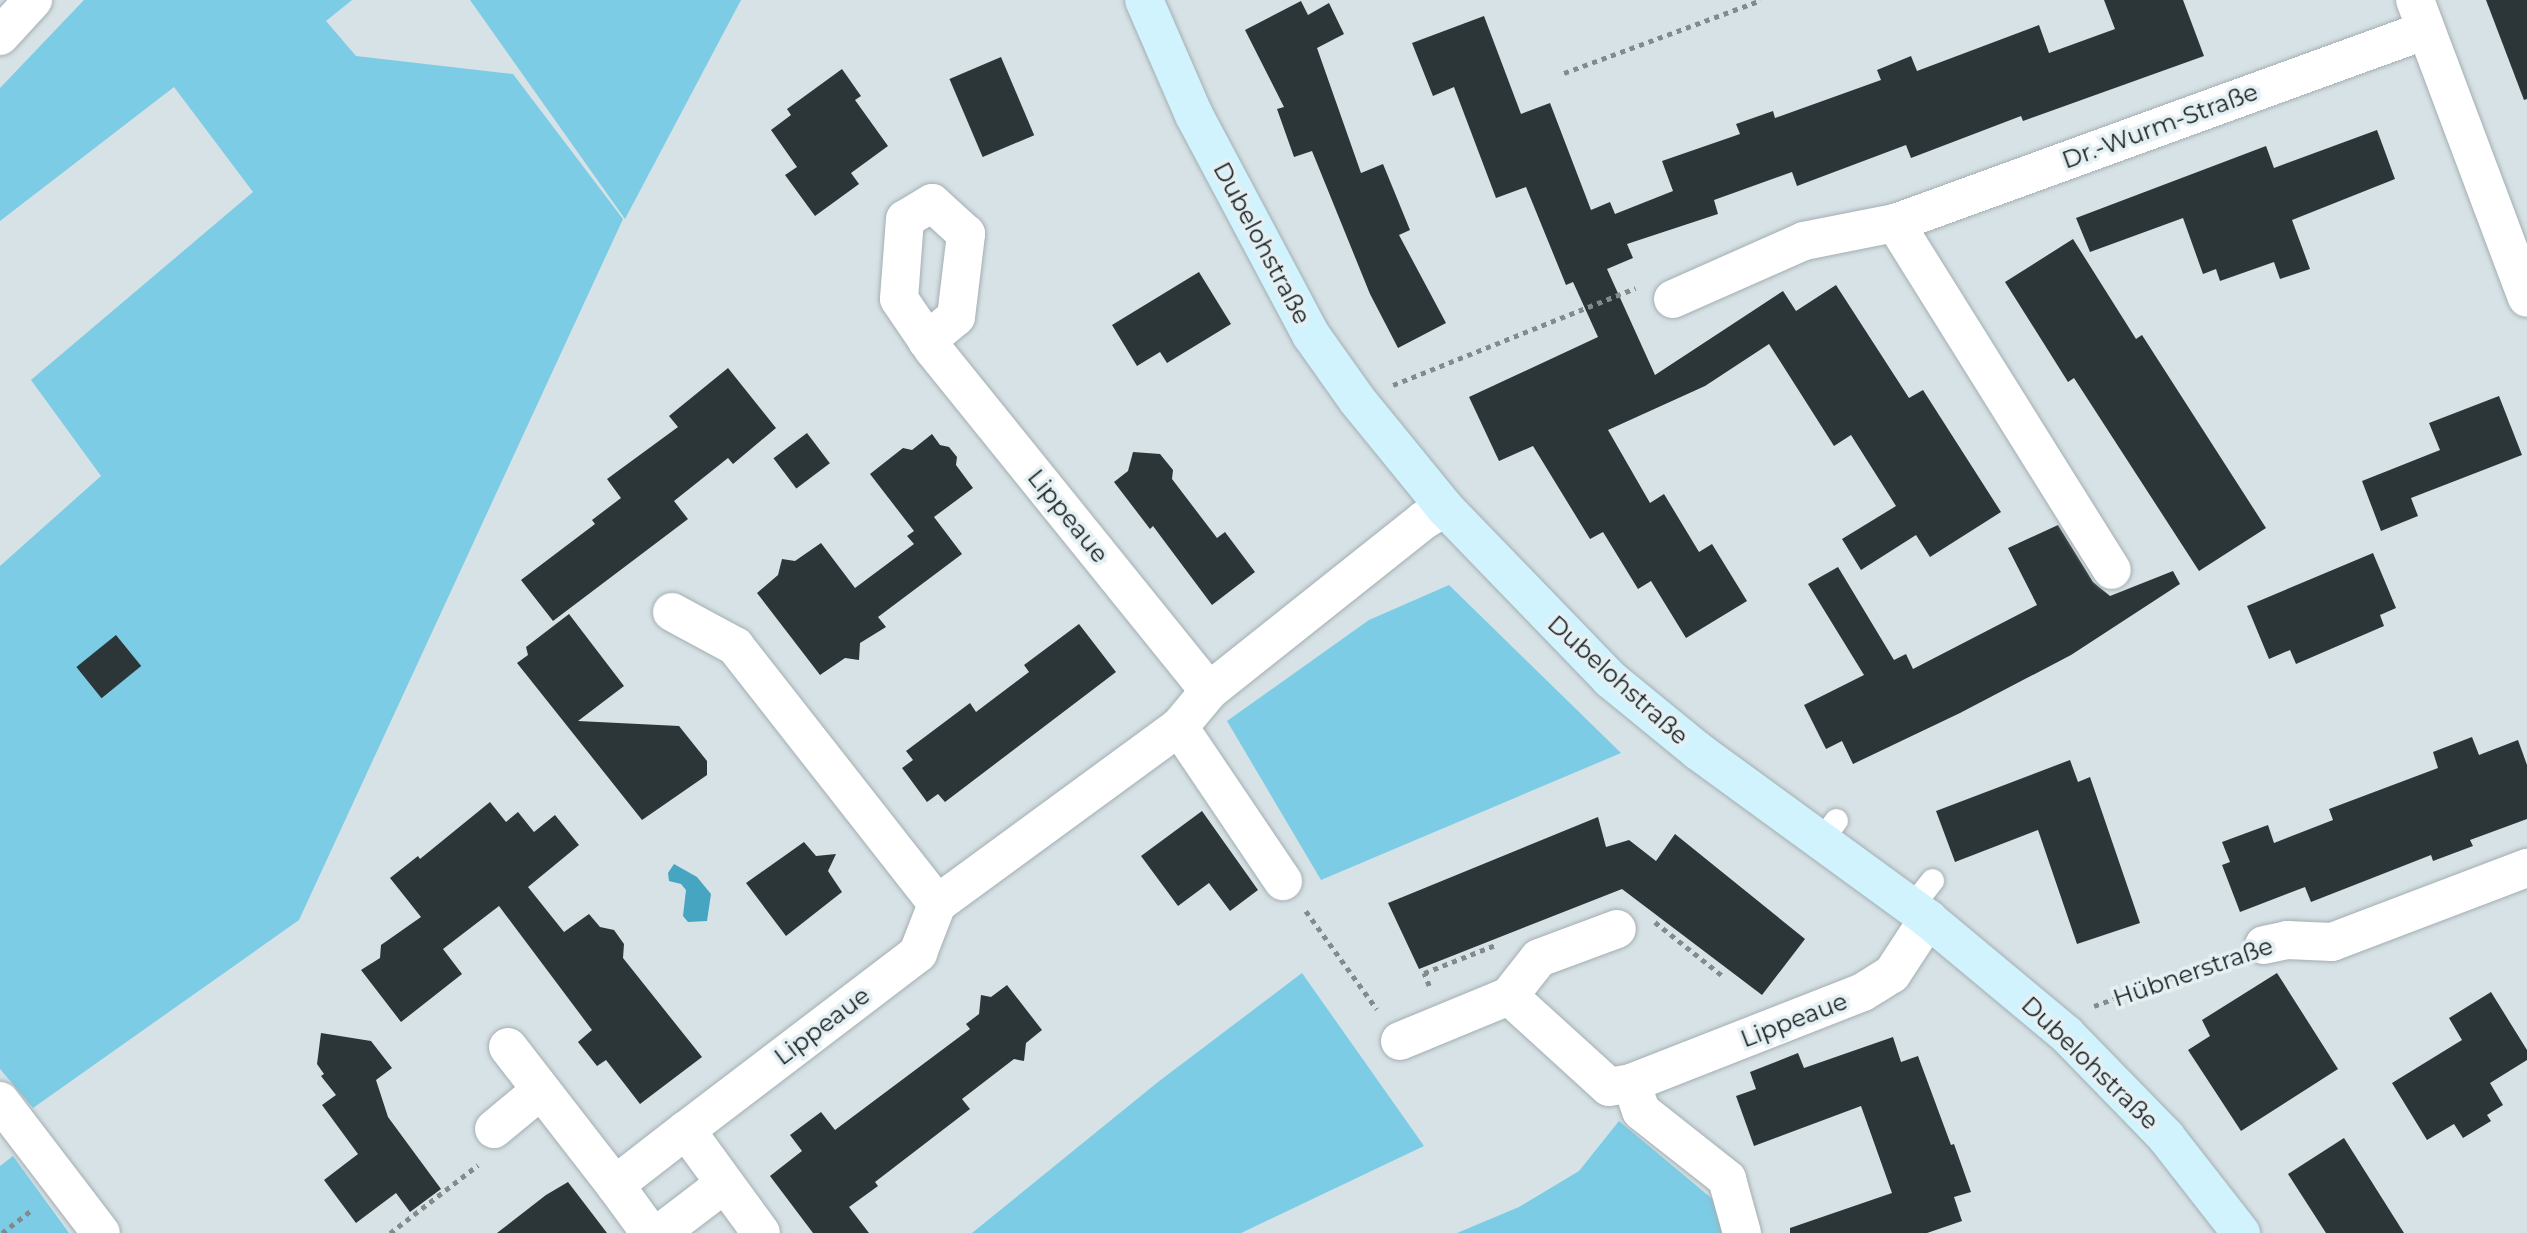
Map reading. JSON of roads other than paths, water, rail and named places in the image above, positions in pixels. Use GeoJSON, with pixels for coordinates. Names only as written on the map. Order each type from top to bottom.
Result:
{"type":"FeatureCollection","features":[{"type":"Feature","properties":{"kind":"main road","name":"Dubelohstraße"},"geometry":{"type":"LineString","coordinates":[[1144,0],[1200,127],[1311,335],[1357,400],[1445,508],[1610,679],[1828,831],[1924,902],[2066,1034],[2166,1137],[2241,1233]]}},
{"type":"Feature","properties":{"kind":"street"},"geometry":{"type":"LineString","coordinates":[[0,36],[33,0]]}},
{"type":"Feature","properties":{"kind":"street"},"geometry":{"type":"LineString","coordinates":[[2420,15],[2527,298]]}},
{"type":"Feature","properties":{"kind":"street","name":"Dr.-Wurm-Straße"},"geometry":{"type":"LineString","coordinates":[[1673,299],[1804,241],[1895,223],[2420,15]]}},
{"type":"Feature","properties":{"kind":"street"},"geometry":{"type":"LineString","coordinates":[[1895,223],[2112,570]]}},
{"type":"Feature","properties":{"kind":"street","name":"Lippeaue"},"geometry":{"type":"LineString","coordinates":[[927,341],[1209,691]]}},
{"type":"Feature","properties":{"kind":"street"},"geometry":{"type":"LineString","coordinates":[[672,612],[735,646],[937,904],[1179,727],[1209,691],[1424,520],[1445,508]]}},
{"type":"Feature","properties":{"kind":"street"},"geometry":{"type":"LineString","coordinates":[[1179,727],[1283,881]]}},
{"type":"Feature","properties":{"kind":"street","name":"Hübnerstraße"},"geometry":{"type":"LineString","coordinates":[[2264,945],[2287,940],[2332,942],[2527,868]]}},
{"type":"Feature","properties":{"kind":"street","name":"Lippeaue"},"geometry":{"type":"LineString","coordinates":[[1509,996],[1609,1087],[1631,1083],[1863,992],[1892,974],[1924,902]]}},
{"type":"Feature","properties":{"kind":"street","name":"Lippeaue"},"geometry":{"type":"LineString","coordinates":[[615,1185],[918,953],[937,904]]}},
{"type":"Feature","properties":{"kind":"street"},"geometry":{"type":"LineString","coordinates":[[1400,1041],[1509,996],[1539,958],[1616,929]]}},
{"type":"Feature","properties":{"kind":"street"},"geometry":{"type":"LineString","coordinates":[[508,1047],[650,1233]]}},
{"type":"Feature","properties":{"kind":"street"},"geometry":{"type":"LineString","coordinates":[[1631,1083],[1641,1111],[1727,1179],[1742,1233]]}},
{"type":"Feature","properties":{"kind":"street"},"geometry":{"type":"LineString","coordinates":[[494,1129],[541,1090]]}},
{"type":"Feature","properties":{"kind":"street"},"geometry":{"type":"LineString","coordinates":[[0,1101],[100,1233]]}},
{"type":"Feature","properties":{"kind":"street"},"geometry":{"type":"LineString","coordinates":[[686,1130],[723,1185],[761,1233]]}},
{"type":"Feature","properties":{"kind":"street"},"geometry":{"type":"LineString","coordinates":[[660,1233],[723,1185]]}}]}
